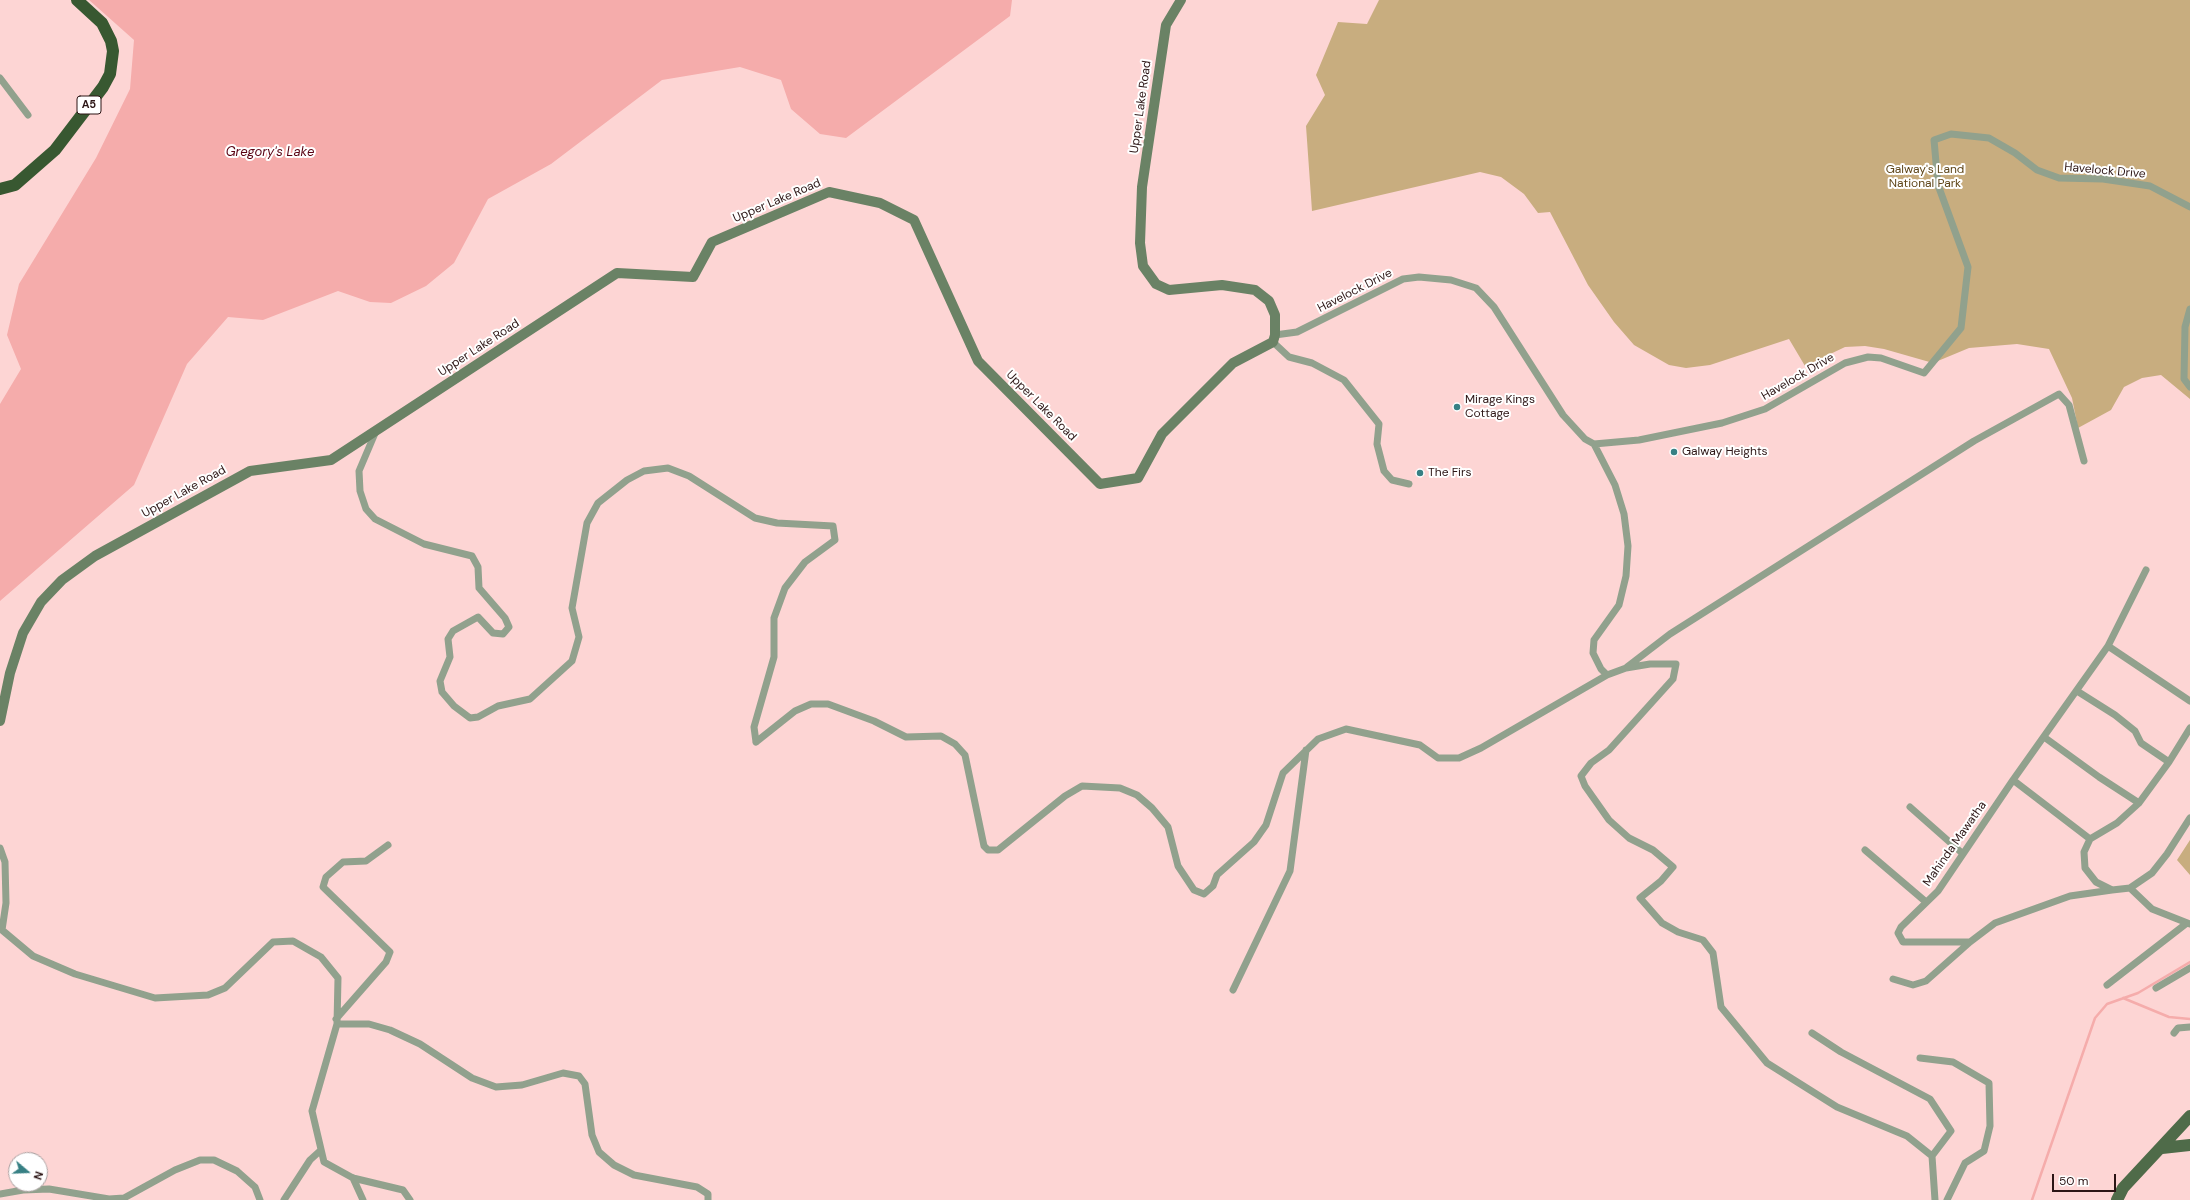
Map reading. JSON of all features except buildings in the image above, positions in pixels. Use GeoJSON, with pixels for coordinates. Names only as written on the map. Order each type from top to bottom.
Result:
{"type":"FeatureCollection","features":[{"type":"Feature","properties":{"kind":"highway","name":"A5"},"geometry":{"type":"LineString","coordinates":[[0,189],[15,185],[55,150],[103,87],[110,74],[114,51],[112,41],[102,23],[77,0]]}},
{"type":"Feature","properties":{"kind":"main road"},"geometry":{"type":"LineString","coordinates":[[2117,1200],[2122,1188],[2162,1148],[2190,1116]]}},
{"type":"Feature","properties":{"kind":"main road"},"geometry":{"type":"LineString","coordinates":[[2162,1148],[2190,1145]]}},
{"type":"Feature","properties":{"kind":"street","name":"Upper Lake Road"},"geometry":{"type":"LineString","coordinates":[[0,721],[10,673],[23,633],[41,602],[62,580],[95,556],[250,471],[331,460],[617,273],[693,277],[712,242],[829,192],[880,203],[914,220],[978,361],[1100,484],[1138,478],[1162,434],[1233,363],[1274,339],[1275,315],[1269,301],[1255,290],[1222,285],[1169,290],[1156,284],[1143,266],[1140,243],[1143,180],[1166,25],[1181,0]]}},
{"type":"Feature","properties":{"kind":"street"},"geometry":{"type":"LineString","coordinates":[[0,78],[28,115]]}},
{"type":"Feature","properties":{"kind":"street","name":"Havelock Drive"},"geometry":{"type":"LineString","coordinates":[[1274,339],[1297,332],[1403,279],[1419,277],[1451,280],[1476,288],[1494,307],[1563,415],[1585,439],[1594,444],[1639,440],[1722,423],[1765,409],[1845,363],[1868,357],[1881,358],[1924,373],[1961,328],[1968,267],[1938,185],[1934,140],[1951,134],[1989,138],[2015,153],[2037,170],[2059,178],[2103,179],[2150,186],[2190,207]]}},
{"type":"Feature","properties":{"kind":"street"},"geometry":{"type":"LineString","coordinates":[[2190,309],[2185,327],[2184,379],[2190,387]]}},
{"type":"Feature","properties":{"kind":"street"},"geometry":{"type":"LineString","coordinates":[[1274,339],[1289,357],[1312,363],[1344,380],[1379,424],[1377,444],[1384,471],[1392,480],[1409,484]]}},
{"type":"Feature","properties":{"kind":"street"},"geometry":{"type":"LineString","coordinates":[[1626,668],[1670,634],[1974,441],[2059,394],[2069,405],[2084,461]]}},
{"type":"Feature","properties":{"kind":"street"},"geometry":{"type":"LineString","coordinates":[[376,430],[359,471],[360,491],[366,509],[375,519],[424,544],[472,556],[478,568],[479,588],[506,618],[509,627],[503,634],[493,633],[478,617],[453,630],[448,639],[450,656],[440,681],[442,692],[454,706],[470,718],[478,717],[498,706],[530,699],[572,661],[579,637],[572,608],[587,523],[598,503],[627,480],[644,471],[668,468],[689,476],[755,518],[777,523],[832,526],[835,540],[805,562],[785,588],[774,618],[774,657],[754,726],[756,742],[795,711],[811,704],[828,704],[874,720],[906,737],[941,736],[955,744],[965,755],[984,846],[988,850],[998,850],[1065,796],[1082,786],[1120,788],[1137,795],[1152,808],[1168,828],[1178,866],[1194,890],[1204,894],[1213,886],[1217,875],[1254,842],[1266,825],[1283,773],[1318,739],[1346,729],[1420,745],[1438,758],[1459,758],[1481,748],[1607,675],[1626,668],[1650,664],[1676,664],[1673,679],[1609,750],[1591,763],[1582,776],[1585,786],[1609,820],[1629,838],[1653,850],[1673,867],[1661,881],[1640,898],[1662,923],[1678,932],[1703,940],[1712,953],[1721,1007],[1767,1063],[1837,1107],[1907,1136],[1932,1156]]}},
{"type":"Feature","properties":{"kind":"street"},"geometry":{"type":"LineString","coordinates":[[1594,444],[1615,485],[1624,514],[1628,546],[1626,576],[1619,604],[1594,640],[1593,653],[1601,670],[1607,675]]}},
{"type":"Feature","properties":{"kind":"street","name":"Mahinda Mawatha"},"geometry":{"type":"LineString","coordinates":[[1970,942],[1903,942],[1898,933],[1901,927],[1938,891],[1962,853],[2108,646],[2146,570]]}},
{"type":"Feature","properties":{"kind":"street"},"geometry":{"type":"LineString","coordinates":[[2108,646],[2190,701]]}},
{"type":"Feature","properties":{"kind":"street"},"geometry":{"type":"LineString","coordinates":[[2077,691],[2115,715],[2135,731],[2141,743],[2169,762]]}},
{"type":"Feature","properties":{"kind":"street"},"geometry":{"type":"LineString","coordinates":[[2112,890],[2096,882],[2085,868],[2084,852],[2090,839],[2117,823],[2139,802],[2169,762],[2190,728]]}},
{"type":"Feature","properties":{"kind":"street"},"geometry":{"type":"LineString","coordinates":[[2044,737],[2139,802]]}},
{"type":"Feature","properties":{"kind":"street"},"geometry":{"type":"LineString","coordinates":[[1233,990],[1290,871],[1306,750]]}},
{"type":"Feature","properties":{"kind":"street"},"geometry":{"type":"LineString","coordinates":[[2013,780],[2090,839]]}},
{"type":"Feature","properties":{"kind":"street"},"geometry":{"type":"LineString","coordinates":[[1910,807],[1962,853]]}},
{"type":"Feature","properties":{"kind":"street"},"geometry":{"type":"LineString","coordinates":[[1893,979],[1913,986],[1926,981],[1970,942],[1995,923],[2070,896],[2130,888],[2152,873],[2167,854],[2190,818]]}},
{"type":"Feature","properties":{"kind":"street"},"geometry":{"type":"LineString","coordinates":[[336,1021],[386,962],[390,952],[322,887],[326,877],[343,862],[366,861],[388,845]]}},
{"type":"Feature","properties":{"kind":"street"},"geometry":{"type":"LineString","coordinates":[[0,848],[5,862],[6,903],[2,930],[34,956],[76,974],[155,998],[208,995],[225,988],[273,942],[293,942],[321,957],[338,978],[336,1021],[312,1111],[324,1162],[353,1178],[402,1190],[410,1200]]}},
{"type":"Feature","properties":{"kind":"street"},"geometry":{"type":"LineString","coordinates":[[1865,850],[1926,902]]}},
{"type":"Feature","properties":{"kind":"street"},"geometry":{"type":"LineString","coordinates":[[2130,888],[2152,909],[2188,923]]}},
{"type":"Feature","properties":{"kind":"street"},"geometry":{"type":"LineString","coordinates":[[2107,985],[2188,923]]}},
{"type":"Feature","properties":{"kind":"street"},"geometry":{"type":"LineString","coordinates":[[2156,988],[2190,968]]}},
{"type":"Feature","properties":{"kind":"street"},"geometry":{"type":"LineString","coordinates":[[336,1021],[369,1024],[390,1030],[420,1044],[472,1078],[496,1087],[522,1085],[563,1073],[579,1076],[585,1084],[592,1135],[599,1152],[614,1165],[634,1175],[697,1186],[708,1194],[708,1200]]}},
{"type":"Feature","properties":{"kind":"street"},"geometry":{"type":"LineString","coordinates":[[2174,1033],[2178,1028],[2190,1027]]}},
{"type":"Feature","properties":{"kind":"street"},"geometry":{"type":"LineString","coordinates":[[1812,1033],[1841,1052],[1930,1099],[1951,1132],[1932,1156],[1935,1200]]}},
{"type":"Feature","properties":{"kind":"street"},"geometry":{"type":"LineString","coordinates":[[1920,1058],[1953,1062],[1989,1082],[1990,1126],[1984,1151],[1965,1163],[1947,1200]]}},
{"type":"Feature","properties":{"kind":"street"},"geometry":{"type":"LineString","coordinates":[[284,1200],[310,1160],[321,1150]]}},
{"type":"Feature","properties":{"kind":"street"},"geometry":{"type":"LineString","coordinates":[[0,1194],[23,1190],[49,1189],[109,1199],[124,1198],[175,1170],[200,1160],[214,1160],[237,1171],[255,1188],[260,1200]]}},
{"type":"Feature","properties":{"kind":"street"},"geometry":{"type":"LineString","coordinates":[[353,1178],[363,1200]]}},
{"type":"Feature","properties":{"kind":"green space","name":"Galway's Land National Park"},"geometry":{"type":"Polygon","coordinates":[[[1379,0],[2190,0],[2190,399],[2161,375],[2142,378],[2124,387],[2111,410],[2078,428],[2072,398],[2049,349],[2017,344],[1969,348],[1933,363],[1884,349],[1865,346],[1845,347],[1805,366],[1789,339],[1710,365],[1686,368],[1669,365],[1634,345],[1614,322],[1588,285],[1550,212],[1538,213],[1524,194],[1501,177],[1480,172],[1312,211],[1306,126],[1325,95],[1316,75],[1338,22],[1367,24],[1379,0]]]}},
{"type":"Feature","properties":{"kind":"green space"},"geometry":{"type":"Polygon","coordinates":[[[2190,840],[2190,875],[2177,860],[2190,840]]]}},
{"type":"Feature","properties":{"kind":"water","name":"Gregory's Lake"},"geometry":{"type":"Polygon","coordinates":[[[89,0],[1012,0],[1010,16],[846,138],[820,134],[791,109],[781,80],[740,67],[662,80],[551,164],[488,199],[454,263],[426,286],[391,303],[370,302],[338,291],[263,320],[228,317],[187,364],[134,485],[0,601],[0,404],[21,369],[7,335],[19,284],[96,158],[130,89],[134,40],[89,0]]]}},
{"type":"Feature","properties":{"kind":"waterway"},"geometry":{"type":"LineString","coordinates":[[2032,1200],[2095,1018],[2107,1004],[2138,993],[2190,962]]}},
{"type":"Feature","properties":{"kind":"waterway"},"geometry":{"type":"LineString","coordinates":[[2123,998],[2169,1017],[2190,1019]]}},
{"type":"Feature","properties":{"kind":"place","name":"Mirage Kings Cottage"},"geometry":{"type":"Point","coordinates":[1457,407]}},
{"type":"Feature","properties":{"kind":"place","name":"Galway Heights"},"geometry":{"type":"Point","coordinates":[1674,452]}},
{"type":"Feature","properties":{"kind":"place","name":"The Firs"},"geometry":{"type":"Point","coordinates":[1420,473]}}]}
